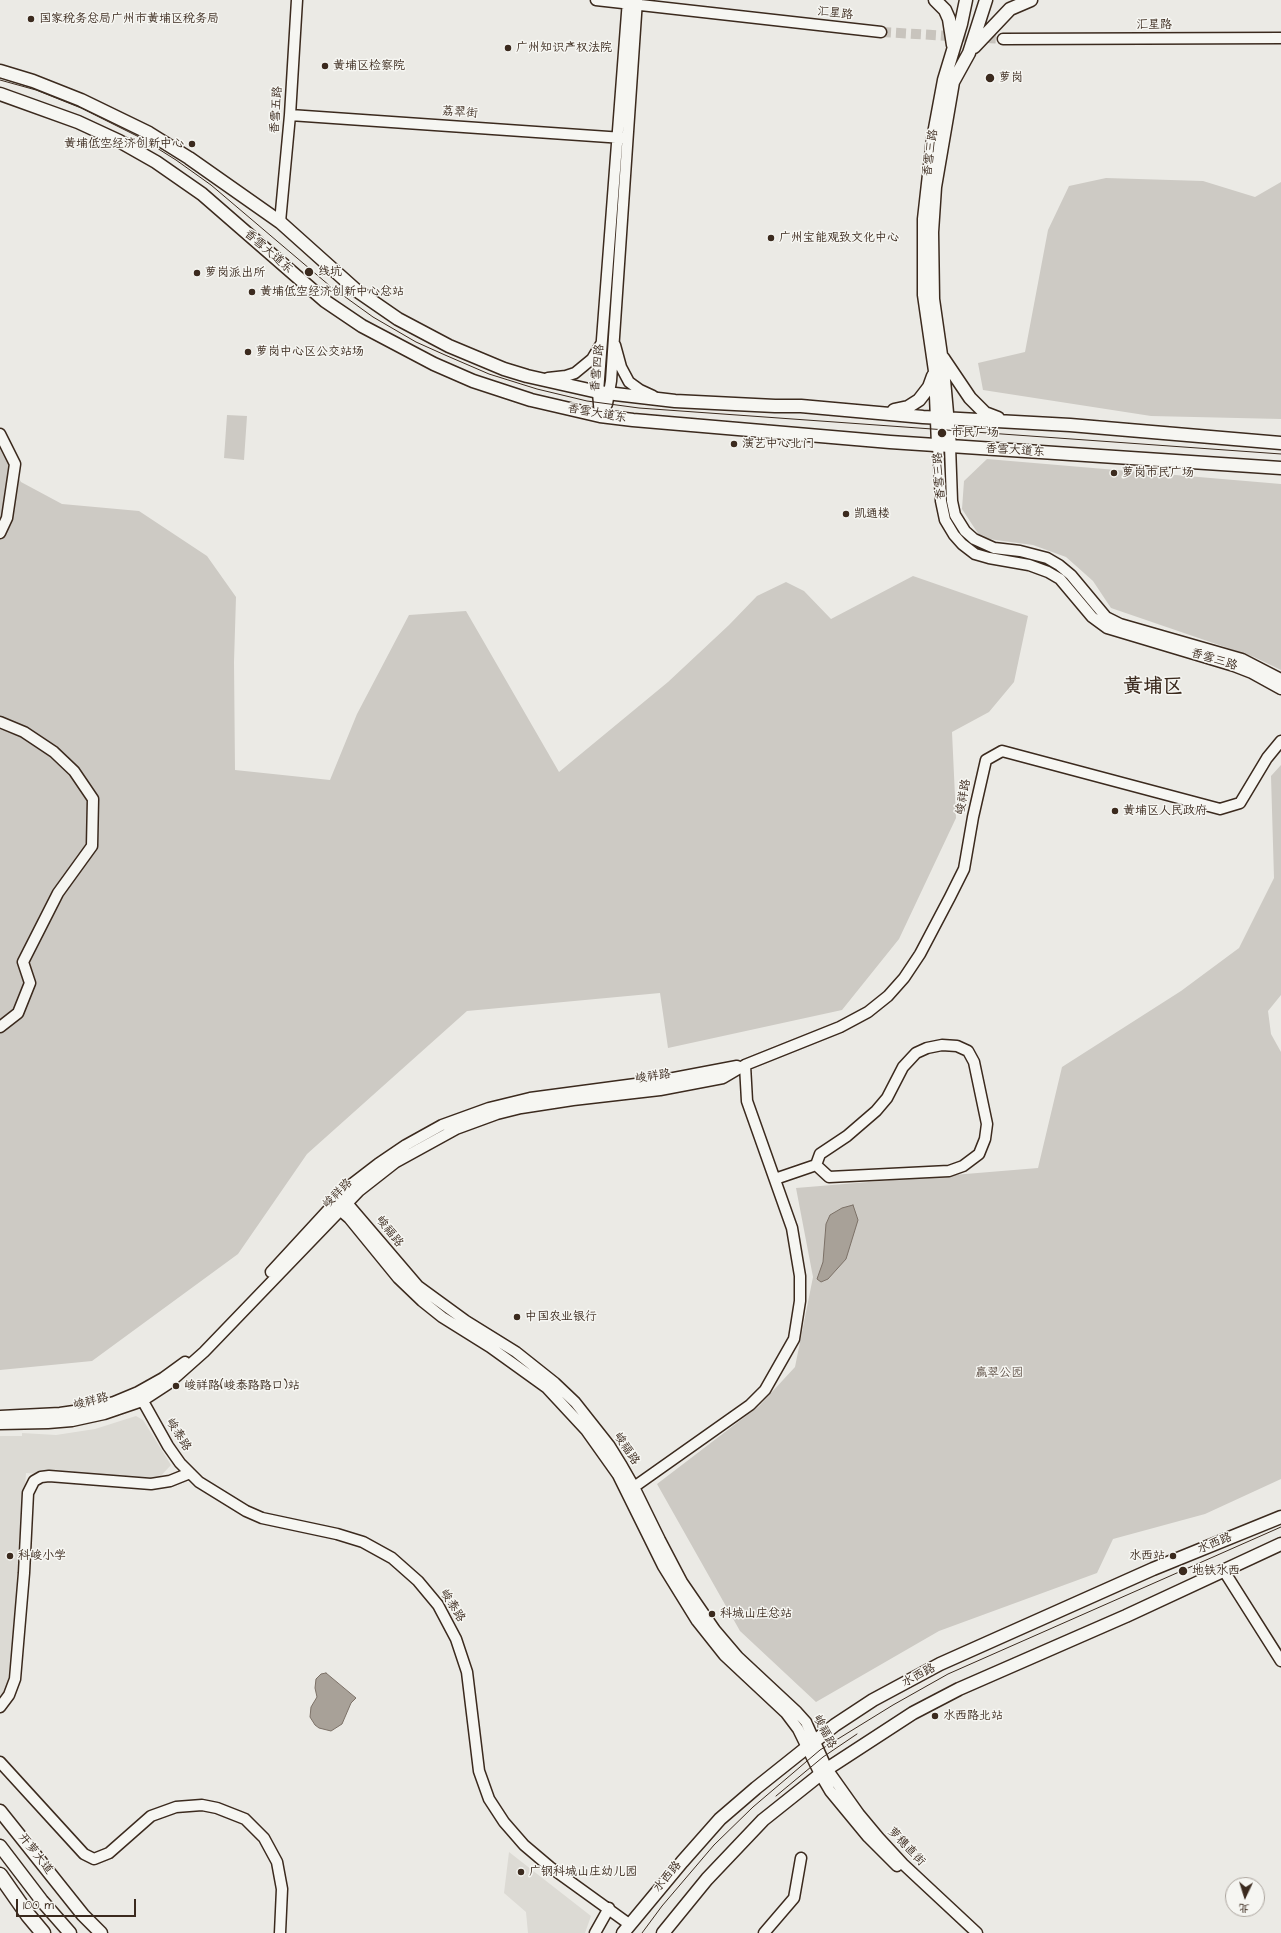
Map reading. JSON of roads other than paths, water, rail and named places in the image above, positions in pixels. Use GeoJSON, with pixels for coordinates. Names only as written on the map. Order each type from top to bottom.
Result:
{"type":"FeatureCollection","features":[{"type":"Feature","properties":{"kind":"highway"},"geometry":{"type":"LineString","coordinates":[[0,1875],[28,1915],[43,1933]]}},
{"type":"Feature","properties":{"kind":"main road"},"geometry":{"type":"LineString","coordinates":[[935,0],[945,10],[949,19],[954,48]]}},
{"type":"Feature","properties":{"kind":"main road","name":"香雪三路"},"geometry":{"type":"LineString","coordinates":[[950,446],[942,418],[924,295],[924,219],[932,139],[944,80],[966,0]]}},
{"type":"Feature","properties":{"kind":"main road","name":"香雪三路"},"geometry":{"type":"LineString","coordinates":[[938,445],[942,418],[942,355],[933,292],[932,232],[935,187],[953,82],[969,53],[986,0]]}},
{"type":"Feature","properties":{"kind":"main road"},"geometry":{"type":"LineString","coordinates":[[969,53],[1010,8],[1031,0]]}},
{"type":"Feature","properties":{"kind":"main road","name":"香雪大道东"},"geometry":{"type":"LineString","coordinates":[[0,71],[75,97],[133,124],[189,158],[280,222],[356,290],[398,319],[449,346],[504,369],[527,376],[604,392],[675,401],[801,406],[1281,443]]}},
{"type":"Feature","properties":{"kind":"main road","name":"香雪大道东"},"geometry":{"type":"LineString","coordinates":[[0,94],[78,122],[119,141],[156,162],[187,182],[224,211],[256,242],[324,301],[362,326],[403,349],[451,372],[531,400],[600,416],[712,427],[950,446],[1281,468]]}},
{"type":"Feature","properties":{"kind":"main road"},"geometry":{"type":"LineString","coordinates":[[942,355],[965,392],[979,408],[985,413],[996,418],[1017,422]]}},
{"type":"Feature","properties":{"kind":"main road"},"geometry":{"type":"LineString","coordinates":[[873,411],[898,410],[914,405],[924,394],[935,371]]}},
{"type":"Feature","properties":{"kind":"main road","name":"水西路"},"geometry":{"type":"LineString","coordinates":[[626,1929],[720,1819],[756,1788],[836,1725],[873,1700],[940,1664],[1153,1569],[1281,1517]]}},
{"type":"Feature","properties":{"kind":"main road"},"geometry":{"type":"LineString","coordinates":[[663,1933],[688,1901],[745,1838],[764,1820],[824,1771],[913,1713],[960,1689],[1119,1620],[1281,1544]]}},
{"type":"Feature","properties":{"kind":"main road","name":"开萝大道"},"geometry":{"type":"LineString","coordinates":[[0,1811],[83,1915],[101,1933]]}},
{"type":"Feature","properties":{"kind":"main road","name":"开萝大道"},"geometry":{"type":"LineString","coordinates":[[0,1846],[42,1901],[70,1933]]}},
{"type":"Feature","properties":{"kind":"street","name":"香雪五路"},"geometry":{"type":"LineString","coordinates":[[280,222],[290,115],[297,0]]}},
{"type":"Feature","properties":{"kind":"street","name":"汇星路"},"geometry":{"type":"LineString","coordinates":[[596,0],[633,2],[881,32]]}},
{"type":"Feature","properties":{"kind":"street","name":"香雪四路"},"geometry":{"type":"LineString","coordinates":[[600,416],[607,404],[604,392],[602,342],[616,137],[633,2]]}},
{"type":"Feature","properties":{"kind":"street","name":"香雪四路"},"geometry":{"type":"LineString","coordinates":[[604,392],[614,340],[628,138],[633,2]]}},
{"type":"Feature","properties":{"kind":"street","name":"汇星路"},"geometry":{"type":"LineString","coordinates":[[1003,39],[1281,38]]}},
{"type":"Feature","properties":{"kind":"street","name":"荔翠街"},"geometry":{"type":"LineString","coordinates":[[290,115],[628,138]]}},
{"type":"Feature","properties":{"kind":"street"},"geometry":{"type":"LineString","coordinates":[[614,340],[621,367],[629,382],[649,394],[675,401]]}},
{"type":"Feature","properties":{"kind":"street"},"geometry":{"type":"LineString","coordinates":[[527,376],[554,378],[576,373],[592,359],[602,342]]}},
{"type":"Feature","properties":{"kind":"street"},"geometry":{"type":"LineString","coordinates":[[0,434],[15,464],[7,518],[0,533]]}},
{"type":"Feature","properties":{"kind":"street","name":"香雪三路"},"geometry":{"type":"LineString","coordinates":[[938,445],[944,516],[948,528],[962,544],[976,554],[989,558],[1029,565],[1048,572],[1060,579],[1092,617],[1107,628],[1234,666],[1252,673],[1281,689]]}},
{"type":"Feature","properties":{"kind":"street","name":"香雪三路"},"geometry":{"type":"LineString","coordinates":[[950,446],[952,501],[955,515],[965,531],[974,539],[994,548],[1020,551],[1047,558],[1059,565],[1071,575],[1106,617],[1120,624],[1242,659],[1281,679]]}},
{"type":"Feature","properties":{"kind":"street"},"geometry":{"type":"LineString","coordinates":[[0,722],[24,732],[54,752],[74,771],[93,799],[92,846],[58,893],[23,962],[30,982],[18,1013],[0,1027]]}},
{"type":"Feature","properties":{"kind":"street","name":"峻祥路"},"geometry":{"type":"LineString","coordinates":[[0,1424],[72,1421],[104,1414],[168,1384],[204,1352],[337,1207],[344,1199],[352,1184],[406,1145],[442,1125],[489,1108],[554,1094],[658,1081],[745,1065],[840,1027],[861,1016],[888,996],[904,978],[920,954],[964,869],[986,760],[1002,751],[1220,809],[1240,803],[1267,758],[1281,741]]}},
{"type":"Feature","properties":{"kind":"street"},"geometry":{"type":"LineString","coordinates":[[942,1045],[957,1046],[968,1051],[974,1062],[987,1124],[986,1138],[979,1154],[964,1166],[949,1172],[829,1176],[816,1165],[820,1154],[847,1136],[876,1112],[887,1098],[903,1067],[916,1053],[927,1048],[942,1045]]}},
{"type":"Feature","properties":{"kind":"street"},"geometry":{"type":"LineString","coordinates":[[634,1487],[750,1405],[765,1390],[794,1339],[800,1301],[800,1276],[792,1228],[747,1101],[745,1065]]}},
{"type":"Feature","properties":{"kind":"street"},"geometry":{"type":"LineString","coordinates":[[775,1179],[816,1165]]}},
{"type":"Feature","properties":{"kind":"street","name":"峻福路"},"geometry":{"type":"LineString","coordinates":[[344,1199],[418,1286],[466,1321],[516,1352],[555,1383],[575,1402],[608,1445],[634,1487],[669,1558],[694,1601],[738,1657],[798,1712],[806,1722],[812,1744],[824,1771]]}},
{"type":"Feature","properties":{"kind":"street","name":"峻福路"},"geometry":{"type":"LineString","coordinates":[[337,1207],[349,1218],[398,1278],[422,1301],[442,1318],[490,1347],[525,1371],[547,1388],[582,1424],[618,1475],[663,1566],[697,1621],[724,1655],[786,1713],[812,1744]]}},
{"type":"Feature","properties":{"kind":"street","name":"峻祥路"},"geometry":{"type":"LineString","coordinates":[[0,1416],[60,1413],[88,1409],[140,1396]]}},
{"type":"Feature","properties":{"kind":"street","name":"峻泰路"},"geometry":{"type":"LineString","coordinates":[[140,1396],[168,1446],[190,1474],[199,1482],[246,1511],[262,1518],[337,1534],[363,1542],[392,1558],[418,1581],[438,1605],[456,1639],[467,1672],[479,1771],[489,1799],[504,1822],[524,1845],[550,1867],[608,1908],[626,1929]]}},
{"type":"Feature","properties":{"kind":"street"},"geometry":{"type":"LineString","coordinates":[[0,1707],[10,1695],[15,1679],[24,1573],[28,1493],[34,1481],[41,1477],[49,1476],[151,1484],[170,1481],[190,1474]]}},
{"type":"Feature","properties":{"kind":"street"},"geometry":{"type":"LineString","coordinates":[[1224,1571],[1281,1661]]}},
{"type":"Feature","properties":{"kind":"street"},"geometry":{"type":"LineString","coordinates":[[0,1762],[84,1854],[94,1859],[109,1853],[151,1816],[176,1807],[202,1805],[217,1808],[245,1819],[264,1838],[277,1862],[282,1888],[280,1933]]}},
{"type":"Feature","properties":{"kind":"street","name":"萝穗直街"},"geometry":{"type":"LineString","coordinates":[[824,1771],[850,1817],[872,1842],[969,1933]]}},
{"type":"Feature","properties":{"kind":"street","name":"萝穗直街"},"geometry":{"type":"LineString","coordinates":[[824,1771],[898,1858],[977,1933]]}},
{"type":"Feature","properties":{"kind":"street"},"geometry":{"type":"LineString","coordinates":[[764,1933],[794,1898],[801,1858]]}},
{"type":"Feature","properties":{"kind":"street"},"geometry":{"type":"LineString","coordinates":[[595,1933],[608,1908]]}},
{"type":"Feature","properties":{"kind":"tunnel"},"geometry":{"type":"LineString","coordinates":[[881,32],[1003,39]]}},
{"type":"Feature","properties":{"kind":"tram line"},"geometry":{"type":"LineString","coordinates":[[0,80],[36,90],[81,108],[141,138],[176,160],[211,185],[330,286],[373,317],[416,342],[445,355],[489,374],[537,389],[587,401],[639,408],[1281,454]]}},
{"type":"Feature","properties":{"kind":"tram line"},"geometry":{"type":"LineString","coordinates":[[642,1933],[662,1906],[714,1845],[753,1807],[820,1750],[893,1705],[948,1674],[1281,1527]]}},
{"type":"Feature","properties":{"kind":"tram line"},"geometry":{"type":"LineString","coordinates":[[776,1796],[823,1757],[857,1734]]}},
{"type":"Feature","properties":{"kind":"place","name":"国家税务总局广州市黄埔区税务局"},"geometry":{"type":"Point","coordinates":[31,19]}},
{"type":"Feature","properties":{"kind":"place","name":"广州知识产权法院"},"geometry":{"type":"Point","coordinates":[508,48]}},
{"type":"Feature","properties":{"kind":"place","name":"黄埔区检察院"},"geometry":{"type":"Point","coordinates":[325,66]}},
{"type":"Feature","properties":{"kind":"place","name":"萝岗"},"geometry":{"type":"Point","coordinates":[990,78]}},
{"type":"Feature","properties":{"kind":"place","name":"黄埔低空经济创新中心"},"geometry":{"type":"Point","coordinates":[192,144]}},
{"type":"Feature","properties":{"kind":"place","name":"广州宝能观致文化中心"},"geometry":{"type":"Point","coordinates":[771,238]}},
{"type":"Feature","properties":{"kind":"place","name":"线坑"},"geometry":{"type":"Point","coordinates":[309,272]}},
{"type":"Feature","properties":{"kind":"place","name":"萝岗派出所"},"geometry":{"type":"Point","coordinates":[197,273]}},
{"type":"Feature","properties":{"kind":"place","name":"黄埔低空经济创新中心总站"},"geometry":{"type":"Point","coordinates":[252,292]}},
{"type":"Feature","properties":{"kind":"place","name":"萝岗中心区公交站场"},"geometry":{"type":"Point","coordinates":[248,352]}},
{"type":"Feature","properties":{"kind":"place","name":"市民广场"},"geometry":{"type":"Point","coordinates":[942,433]}},
{"type":"Feature","properties":{"kind":"place","name":"演艺中心北门"},"geometry":{"type":"Point","coordinates":[734,444]}},
{"type":"Feature","properties":{"kind":"place","name":"萝岗市民广场"},"geometry":{"type":"Point","coordinates":[1114,473]}},
{"type":"Feature","properties":{"kind":"place","name":"凯通楼"},"geometry":{"type":"Point","coordinates":[846,514]}},
{"type":"Feature","properties":{"kind":"place","name":"黄埔区人民政府"},"geometry":{"type":"Point","coordinates":[1115,811]}},
{"type":"Feature","properties":{"kind":"place","name":"中国农业银行"},"geometry":{"type":"Point","coordinates":[517,1317]}},
{"type":"Feature","properties":{"kind":"place","name":"峻祥路(峻泰路路口)站"},"geometry":{"type":"Point","coordinates":[176,1386]}},
{"type":"Feature","properties":{"kind":"place","name":"科峻小学"},"geometry":{"type":"Point","coordinates":[10,1556]}},
{"type":"Feature","properties":{"kind":"place","name":"水西站"},"geometry":{"type":"Point","coordinates":[1173,1556]}},
{"type":"Feature","properties":{"kind":"place","name":"地铁水西"},"geometry":{"type":"Point","coordinates":[1183,1571]}},
{"type":"Feature","properties":{"kind":"place","name":"科城山庄总站"},"geometry":{"type":"Point","coordinates":[712,1614]}},
{"type":"Feature","properties":{"kind":"place","name":"水西路北站"},"geometry":{"type":"Point","coordinates":[935,1716]}},
{"type":"Feature","properties":{"kind":"place","name":"广钢科城山庄幼儿园"},"geometry":{"type":"Point","coordinates":[521,1872]}},
{"type":"Feature","properties":{"kind":"district","name":"黄埔区"},"geometry":{"type":"Point","coordinates":[1153,688]}},
{"type":"Feature","properties":{"kind":"park label","name":"赢翠公园"},"geometry":{"type":"Point","coordinates":[999,1373]}}]}
